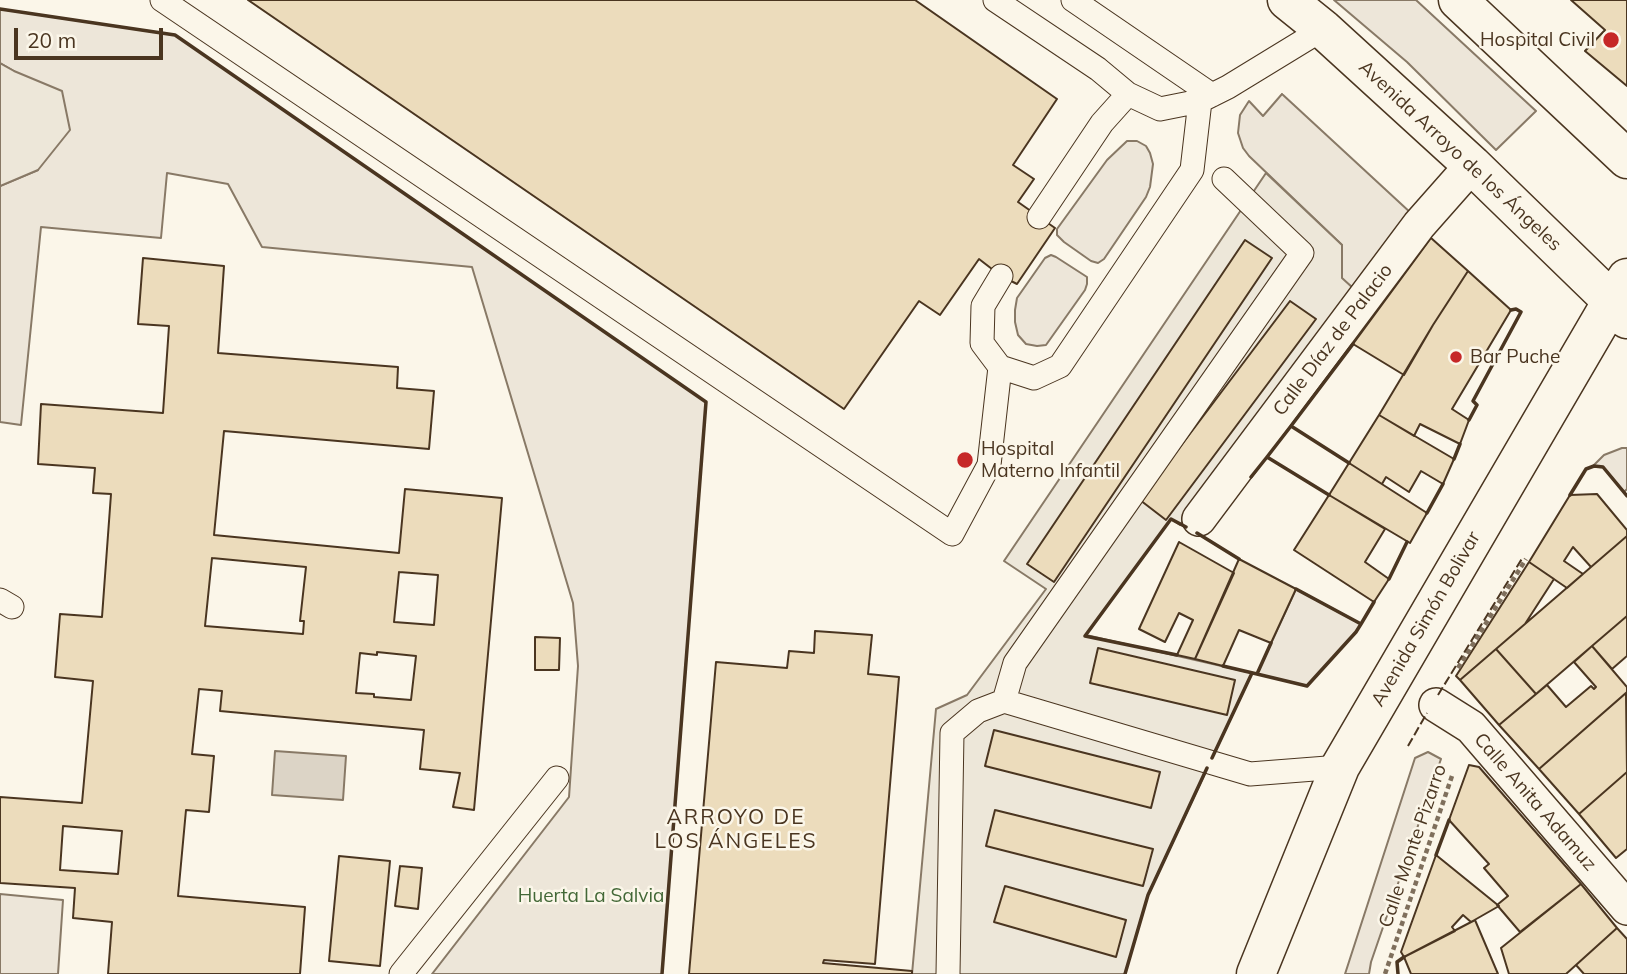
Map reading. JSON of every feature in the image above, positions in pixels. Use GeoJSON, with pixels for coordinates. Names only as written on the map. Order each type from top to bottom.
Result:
{"type":"FeatureCollection","features":[{"type":"Feature","properties":{"kind":"main road","name":"Avenida Arroyo de los Ángeles"},"geometry":{"type":"LineString","coordinates":[[1287,0],[1324,29],[1622,299]]}},
{"type":"Feature","properties":{"kind":"main road"},"geometry":{"type":"LineString","coordinates":[[1458,0],[1627,159]]}},
{"type":"Feature","properties":{"kind":"main road","name":"Avenida Simón Bolivar"},"geometry":{"type":"LineString","coordinates":[[1256,974],[1340,767],[1622,299]]}},
{"type":"Feature","properties":{"kind":"street","name":"Calle Díaz de Palacio"},"geometry":{"type":"LineString","coordinates":[[1199,519],[1419,225],[1472,164]]}},
{"type":"Feature","properties":{"kind":"street","name":"Calle Anita Adamuz"},"geometry":{"type":"LineString","coordinates":[[1436,705],[1471,727],[1627,908]]}},
{"type":"Feature","properties":{"kind":"lane"},"geometry":{"type":"LineString","coordinates":[[162,0],[952,534],[989,465],[1000,367]]}},
{"type":"Feature","properties":{"kind":"lane"},"geometry":{"type":"LineString","coordinates":[[995,0],[1098,69],[1128,94],[1160,109],[1206,98],[1324,29]]}},
{"type":"Feature","properties":{"kind":"lane"},"geometry":{"type":"LineString","coordinates":[[1073,0],[1206,98]]}},
{"type":"Feature","properties":{"kind":"lane"},"geometry":{"type":"LineString","coordinates":[[1039,217],[1102,123],[1128,94]]}},
{"type":"Feature","properties":{"kind":"lane"},"geometry":{"type":"LineString","coordinates":[[1001,276],[983,306],[982,343],[1000,367],[1034,378],[1060,366],[1192,170],[1206,98]]}},
{"type":"Feature","properties":{"kind":"lane"},"geometry":{"type":"LineString","coordinates":[[1004,701],[1015,663],[1302,253],[1224,178]]}},
{"type":"Feature","properties":{"kind":"lane"},"geometry":{"type":"LineString","coordinates":[[948,974],[952,733],[978,711],[1004,701],[1250,774],[1340,767]]}},
{"type":"Feature","properties":{"kind":"lane"},"geometry":{"type":"LineString","coordinates":[[401,974],[556,778]]}},
{"type":"Feature","properties":{"kind":"path"},"geometry":{"type":"LineString","coordinates":[[1455,673],[1526,559]]}},
{"type":"Feature","properties":{"kind":"path","name":"Calle Monte Pizarro"},"geometry":{"type":"LineString","coordinates":[[1385,974],[1448,786],[1471,727]]}},
{"type":"Feature","properties":{"kind":"green space"},"geometry":{"type":"Polygon","coordinates":[[[1334,0],[1416,0],[1536,111],[1496,150],[1407,62],[1334,0]]]}},
{"type":"Feature","properties":{"kind":"green space","name":"Huerta La Salvia"},"geometry":{"type":"Polygon","coordinates":[[[0,9],[175,35],[706,402],[662,974],[432,974],[569,797],[578,666],[573,603],[472,267],[262,247],[228,184],[167,173],[161,238],[41,227],[21,425],[0,422],[0,186],[38,170],[14,71],[0,63],[0,9]]]}},
{"type":"Feature","properties":{"kind":"green space"},"geometry":{"type":"Polygon","coordinates":[[[1282,94],[1412,214],[1354,289],[1341,278],[1342,245],[1243,148],[1238,133],[1240,115],[1249,101],[1263,116],[1282,94]]]}},
{"type":"Feature","properties":{"kind":"green space"},"geometry":{"type":"Polygon","coordinates":[[[1127,141],[1137,141],[1146,146],[1150,153],[1153,164],[1150,187],[1104,259],[1098,263],[1064,242],[1057,235],[1057,229],[1107,160],[1127,141]]]}},
{"type":"Feature","properties":{"kind":"green space"},"geometry":{"type":"Polygon","coordinates":[[[1051,255],[1087,277],[1087,284],[1046,345],[1026,344],[1018,335],[1015,322],[1017,298],[1045,258],[1051,255]]]}},
{"type":"Feature","properties":{"kind":"green space"},"geometry":{"type":"Polygon","coordinates":[[[1627,448],[1627,489],[1624,492],[1603,467],[1592,467],[1604,455],[1627,448]]]}},
{"type":"Feature","properties":{"kind":"green space"},"geometry":{"type":"Polygon","coordinates":[[[1296,589],[1361,624],[1307,686],[1257,674],[1296,589]]]}},
{"type":"Feature","properties":{"kind":"green space"},"geometry":{"type":"Polygon","coordinates":[[[1428,752],[1441,759],[1369,974],[1345,974],[1415,758],[1428,752]]]}},
{"type":"Feature","properties":{"kind":"green space"},"geometry":{"type":"Polygon","coordinates":[[[0,894],[63,900],[58,974],[0,974],[0,894]]]}},
{"type":"Feature","properties":{"kind":"shaded area"},"geometry":{"type":"Polygon","coordinates":[[[0,63],[62,91],[70,130],[38,170],[0,186],[0,63]]]}},
{"type":"Feature","properties":{"kind":"shaded area"},"geometry":{"type":"Polygon","coordinates":[[[1266,173],[1342,245],[1342,278],[1354,289],[1180,525],[1171,519],[1086,635],[1252,673],[1148,895],[1125,974],[912,974],[936,709],[967,695],[1046,589],[1004,561],[1266,173]]]}},
{"type":"Feature","properties":{"kind":"shaded area"},"geometry":{"type":"Polygon","coordinates":[[[275,751],[346,756],[343,800],[272,795],[275,751]]]}},
{"type":"Feature","properties":{"kind":"building"},"geometry":{"type":"Polygon","coordinates":[[[248,0],[915,0],[1057,99],[1013,165],[1034,179],[1018,202],[1055,228],[1017,284],[1001,276],[979,259],[940,315],[919,301],[844,409],[248,0]]]}},
{"type":"Feature","properties":{"kind":"building","name":"Hospital Civil"},"geometry":{"type":"Polygon","coordinates":[[[1571,0],[1627,0],[1627,86],[1585,51],[1605,30],[1571,0]]]}},
{"type":"Feature","properties":{"kind":"building"},"geometry":{"type":"Polygon","coordinates":[[[1431,238],[1468,271],[1404,375],[1353,344],[1431,238]]]}},
{"type":"Feature","properties":{"kind":"building"},"geometry":{"type":"Polygon","coordinates":[[[1245,240],[1272,258],[1054,582],[1027,564],[1245,240]]]}},
{"type":"Feature","properties":{"kind":"building"},"geometry":{"type":"Polygon","coordinates":[[[143,258],[224,266],[218,353],[398,367],[397,388],[434,391],[429,449],[224,431],[214,535],[399,553],[405,489],[502,498],[474,810],[453,807],[460,773],[420,769],[424,730],[220,711],[222,691],[199,689],[192,754],[214,756],[209,812],[186,810],[178,896],[305,907],[300,974],[108,974],[112,922],[73,918],[75,888],[0,883],[0,797],[82,803],[93,681],[55,677],[60,614],[102,617],[111,494],[93,493],[95,468],[38,464],[41,404],[163,413],[169,326],[138,324],[143,258]],[[212,558],[205,626],[303,634],[304,621],[300,621],[306,567],[212,558]],[[399,572],[394,622],[434,625],[438,575],[399,572]],[[377,652],[377,655],[360,653],[356,693],[411,700],[416,656],[377,652]],[[63,826],[60,870],[118,874],[122,831],[63,826]]]}},
{"type":"Feature","properties":{"kind":"building"},"geometry":{"type":"Polygon","coordinates":[[[1468,271],[1511,310],[1452,409],[1469,420],[1460,444],[1420,424],[1414,436],[1379,415],[1468,271]]]}},
{"type":"Feature","properties":{"kind":"building"},"geometry":{"type":"Polygon","coordinates":[[[1290,301],[1316,319],[1166,520],[1140,500],[1290,301]]]}},
{"type":"Feature","properties":{"kind":"building"},"geometry":{"type":"Polygon","coordinates":[[[1379,415],[1454,459],[1443,484],[1421,471],[1409,492],[1386,477],[1382,484],[1349,463],[1379,415]]]}},
{"type":"Feature","properties":{"kind":"building"},"geometry":{"type":"Polygon","coordinates":[[[1349,463],[1427,513],[1410,543],[1329,495],[1349,463]]]}},
{"type":"Feature","properties":{"kind":"building"},"geometry":{"type":"Polygon","coordinates":[[[1597,494],[1627,530],[1627,536],[1591,567],[1573,547],[1564,561],[1583,574],[1567,588],[1529,562],[1570,495],[1597,494]]]}},
{"type":"Feature","properties":{"kind":"building"},"geometry":{"type":"Polygon","coordinates":[[[1329,495],[1385,529],[1365,562],[1389,579],[1374,602],[1294,550],[1329,495]]]}},
{"type":"Feature","properties":{"kind":"building"},"geometry":{"type":"Polygon","coordinates":[[[1627,536],[1627,616],[1536,694],[1496,649],[1627,536]]]}},
{"type":"Feature","properties":{"kind":"building"},"geometry":{"type":"Polygon","coordinates":[[[1179,542],[1234,573],[1195,659],[1177,655],[1193,620],[1179,613],[1165,642],[1139,629],[1179,542]]]}},
{"type":"Feature","properties":{"kind":"building"},"geometry":{"type":"Polygon","coordinates":[[[1239,559],[1296,589],[1271,643],[1239,630],[1223,666],[1195,659],[1239,559]]]}},
{"type":"Feature","properties":{"kind":"building"},"geometry":{"type":"Polygon","coordinates":[[[1529,562],[1554,579],[1525,624],[1460,680],[1456,676],[1529,562]]]}},
{"type":"Feature","properties":{"kind":"building"},"geometry":{"type":"Polygon","coordinates":[[[1627,616],[1627,656],[1612,669],[1592,646],[1627,616]]]}},
{"type":"Feature","properties":{"kind":"building"},"geometry":{"type":"Polygon","coordinates":[[[815,631],[872,635],[868,674],[899,677],[875,964],[824,960],[823,963],[912,971],[912,974],[689,974],[716,662],[787,668],[789,651],[814,653],[815,631]]]}},
{"type":"Feature","properties":{"kind":"building"},"geometry":{"type":"Polygon","coordinates":[[[535,637],[560,638],[559,670],[535,670],[535,637]]]}},
{"type":"Feature","properties":{"kind":"building"},"geometry":{"type":"Polygon","coordinates":[[[1592,646],[1627,687],[1627,692],[1539,769],[1499,725],[1547,685],[1566,707],[1591,686],[1594,689],[1596,687],[1574,662],[1592,646]]]}},
{"type":"Feature","properties":{"kind":"building"},"geometry":{"type":"Polygon","coordinates":[[[1098,648],[1235,680],[1227,715],[1090,683],[1098,648]]]}},
{"type":"Feature","properties":{"kind":"building"},"geometry":{"type":"Polygon","coordinates":[[[1496,649],[1536,694],[1499,725],[1460,680],[1496,649]]]}},
{"type":"Feature","properties":{"kind":"building"},"geometry":{"type":"Polygon","coordinates":[[[1626,693],[1627,772],[1579,814],[1539,769],[1626,693]]]}},
{"type":"Feature","properties":{"kind":"building"},"geometry":{"type":"Polygon","coordinates":[[[994,730],[1160,772],[1151,808],[985,766],[994,730]]]}},
{"type":"Feature","properties":{"kind":"building"},"geometry":{"type":"Polygon","coordinates":[[[1469,765],[1479,767],[1581,884],[1520,932],[1497,905],[1508,896],[1484,868],[1489,864],[1449,820],[1469,765]]]}},
{"type":"Feature","properties":{"kind":"building"},"geometry":{"type":"Polygon","coordinates":[[[1627,772],[1627,849],[1616,858],[1579,814],[1627,772]]]}},
{"type":"Feature","properties":{"kind":"building"},"geometry":{"type":"Polygon","coordinates":[[[995,810],[1153,849],[1143,886],[986,846],[995,810]]]}},
{"type":"Feature","properties":{"kind":"building"},"geometry":{"type":"Polygon","coordinates":[[[1436,855],[1499,906],[1471,922],[1463,915],[1452,927],[1455,931],[1404,957],[1401,952],[1436,855]]]}},
{"type":"Feature","properties":{"kind":"building"},"geometry":{"type":"Polygon","coordinates":[[[339,856],[390,861],[380,966],[329,961],[339,856]]]}},
{"type":"Feature","properties":{"kind":"building"},"geometry":{"type":"Polygon","coordinates":[[[400,866],[422,868],[418,909],[395,906],[400,866]]]}},
{"type":"Feature","properties":{"kind":"building"},"geometry":{"type":"Polygon","coordinates":[[[1581,884],[1617,928],[1566,974],[1509,974],[1501,948],[1581,884]]]}},
{"type":"Feature","properties":{"kind":"building"},"geometry":{"type":"Polygon","coordinates":[[[1005,886],[1126,920],[1116,957],[994,922],[1005,886]]]}},
{"type":"Feature","properties":{"kind":"building"},"geometry":{"type":"Polygon","coordinates":[[[1475,920],[1498,974],[1411,974],[1404,957],[1475,920]]]}},
{"type":"Feature","properties":{"kind":"building"},"geometry":{"type":"Polygon","coordinates":[[[1617,928],[1627,939],[1627,974],[1584,974],[1576,965],[1617,928]]]}},
{"type":"Feature","properties":{"kind":"fence"},"geometry":{"type":"LineString","coordinates":[[1438,695],[1523,557]]}},
{"type":"Feature","properties":{"kind":"fence"},"geometry":{"type":"LineString","coordinates":[[1408,746],[1427,713]]}},
{"type":"Feature","properties":{"kind":"wall"},"geometry":{"type":"LineString","coordinates":[[0,9],[175,35],[706,402],[662,974]]}},
{"type":"Feature","properties":{"kind":"wall"},"geometry":{"type":"LineString","coordinates":[[1469,420],[1477,405],[1473,401],[1521,312],[1511,310]]}},
{"type":"Feature","properties":{"kind":"wall"},"geometry":{"type":"LineString","coordinates":[[1291,426],[1353,344]]}},
{"type":"Feature","properties":{"kind":"wall"},"geometry":{"type":"LineString","coordinates":[[1267,457],[1291,426],[1349,463]]}},
{"type":"Feature","properties":{"kind":"wall"},"geometry":{"type":"LineString","coordinates":[[1454,459],[1460,444]]}},
{"type":"Feature","properties":{"kind":"wall"},"geometry":{"type":"LineString","coordinates":[[1251,477],[1267,457],[1329,495]]}},
{"type":"Feature","properties":{"kind":"wall"},"geometry":{"type":"LineString","coordinates":[[1570,495],[1586,469],[1594,466],[1603,467],[1627,496]]}},
{"type":"Feature","properties":{"kind":"wall"},"geometry":{"type":"LineString","coordinates":[[1427,513],[1443,484]]}},
{"type":"Feature","properties":{"kind":"wall"},"geometry":{"type":"LineString","coordinates":[[1177,655],[1085,636],[1171,519],[1186,527]]}},
{"type":"Feature","properties":{"kind":"wall"},"geometry":{"type":"LineString","coordinates":[[1197,533],[1239,559]]}},
{"type":"Feature","properties":{"kind":"wall"},"geometry":{"type":"LineString","coordinates":[[1389,579],[1407,542]]}},
{"type":"Feature","properties":{"kind":"wall"},"geometry":{"type":"LineString","coordinates":[[1296,589],[1361,624],[1374,602]]}},
{"type":"Feature","properties":{"kind":"wall"},"geometry":{"type":"LineString","coordinates":[[1257,674],[1307,686],[1361,624]]}},
{"type":"Feature","properties":{"kind":"wall"},"geometry":{"type":"LineString","coordinates":[[1223,666],[1257,674],[1271,643]]}},
{"type":"Feature","properties":{"kind":"wall"},"geometry":{"type":"LineString","coordinates":[[1212,758],[1252,673]]}},
{"type":"Feature","properties":{"kind":"wall"},"geometry":{"type":"LineString","coordinates":[[1125,974],[1148,895],[1207,768]]}},
{"type":"Feature","properties":{"kind":"wall"},"geometry":{"type":"LineString","coordinates":[[1436,855],[1449,820]]}},
{"type":"Feature","properties":{"kind":"wall"},"geometry":{"type":"LineString","coordinates":[[1398,974],[1397,962],[1404,957]]}},
{"type":"Feature","properties":{"kind":"place","name":"Hospital Civil"},"geometry":{"type":"Point","coordinates":[1611,40]}},
{"type":"Feature","properties":{"kind":"place","name":"Bar Puche"},"geometry":{"type":"Point","coordinates":[1456,357]}},
{"type":"Feature","properties":{"kind":"place","name":"Hospital Materno Infantil"},"geometry":{"type":"Point","coordinates":[965,460]}},
{"type":"Feature","properties":{"kind":"district","name":"ARROYO DE LOS ÁNGELES"},"geometry":{"type":"Point","coordinates":[736,830]}}]}
